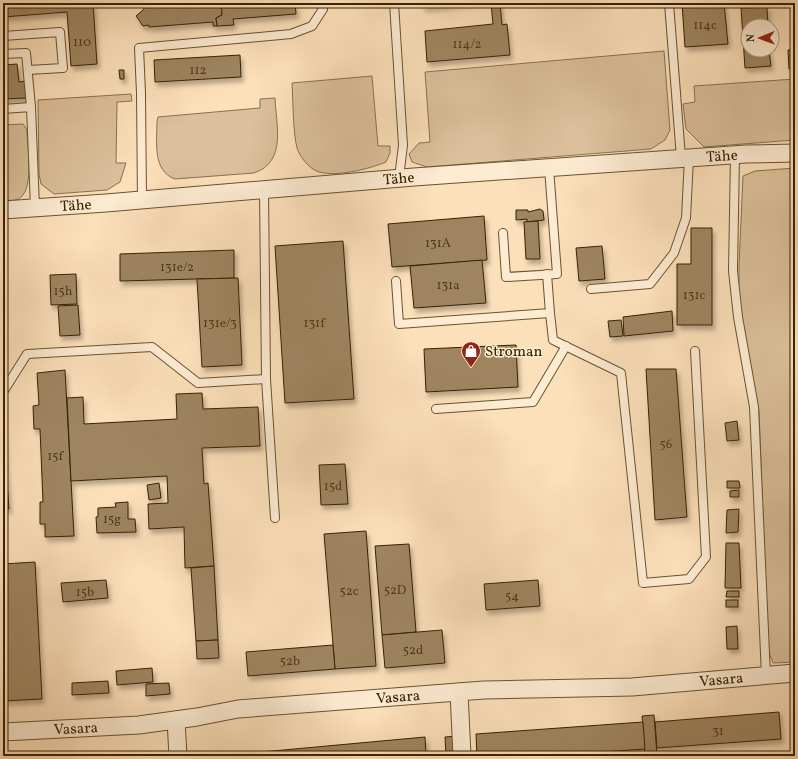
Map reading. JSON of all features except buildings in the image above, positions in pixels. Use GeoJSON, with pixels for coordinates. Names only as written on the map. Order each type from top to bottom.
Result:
{"type":"FeatureCollection","features":[{"type":"Feature","properties":{"kind":"street","name":"Tähe"},"geometry":{"type":"LineString","coordinates":[[3,210],[142,200],[399,178],[685,158],[795,152]]}},
{"type":"Feature","properties":{"kind":"street","name":"Vasara"},"geometry":{"type":"LineString","coordinates":[[3,732],[139,725],[238,709],[484,690],[632,687],[795,673]]}},
{"type":"Feature","properties":{"kind":"street"},"geometry":{"type":"LineString","coordinates":[[459,692],[462,756]]}},
{"type":"Feature","properties":{"kind":"street"},"geometry":{"type":"LineString","coordinates":[[176,720],[178,756]]}},
{"type":"Feature","properties":{"kind":"lane"},"geometry":{"type":"LineString","coordinates":[[142,200],[139,48],[291,34],[312,26],[323,9],[322,3]]}},
{"type":"Feature","properties":{"kind":"lane"},"geometry":{"type":"LineString","coordinates":[[394,3],[403,145],[399,178]]}},
{"type":"Feature","properties":{"kind":"lane"},"geometry":{"type":"LineString","coordinates":[[591,289],[650,284],[674,253],[686,218],[685,158],[669,3]]}},
{"type":"Feature","properties":{"kind":"lane"},"geometry":{"type":"LineString","coordinates":[[3,36],[60,32],[63,68],[28,70]]}},
{"type":"Feature","properties":{"kind":"lane"},"geometry":{"type":"LineString","coordinates":[[3,54],[26,53],[31,107],[35,208]]}},
{"type":"Feature","properties":{"kind":"lane"},"geometry":{"type":"LineString","coordinates":[[3,109],[31,107]]}},
{"type":"Feature","properties":{"kind":"lane"},"geometry":{"type":"LineString","coordinates":[[735,155],[733,271],[738,317],[754,406],[766,676]]}},
{"type":"Feature","properties":{"kind":"lane"},"geometry":{"type":"LineString","coordinates":[[503,233],[506,277],[557,274],[549,168]]}},
{"type":"Feature","properties":{"kind":"lane"},"geometry":{"type":"LineString","coordinates":[[264,190],[266,379],[276,518]]}},
{"type":"Feature","properties":{"kind":"lane"},"geometry":{"type":"LineString","coordinates":[[547,274],[553,340],[621,374],[643,583],[689,579],[706,557],[695,351]]}},
{"type":"Feature","properties":{"kind":"lane"},"geometry":{"type":"LineString","coordinates":[[396,281],[399,324],[550,313]]}},
{"type":"Feature","properties":{"kind":"lane"},"geometry":{"type":"LineString","coordinates":[[436,409],[533,402],[566,346]]}},
{"type":"Feature","properties":{"kind":"lane"},"geometry":{"type":"LineString","coordinates":[[3,392],[27,354],[152,347],[198,383],[266,379]]}},
{"type":"Feature","properties":{"kind":"shaded area"},"geometry":{"type":"Polygon","coordinates":[[[664,51],[670,130],[665,140],[651,149],[427,167],[412,162],[409,154],[419,143],[430,142],[425,72],[664,51]]]}},
{"type":"Feature","properties":{"kind":"shaded area"},"geometry":{"type":"Polygon","coordinates":[[[372,76],[378,146],[390,146],[390,153],[386,162],[362,170],[344,173],[335,174],[315,170],[305,162],[297,148],[294,125],[292,83],[372,76]]]}},
{"type":"Feature","properties":{"kind":"shaded area"},"geometry":{"type":"Polygon","coordinates":[[[795,79],[795,140],[704,147],[686,129],[683,104],[695,102],[694,86],[795,79]]]}},
{"type":"Feature","properties":{"kind":"shaded area"},"geometry":{"type":"Polygon","coordinates":[[[131,94],[132,101],[117,102],[116,163],[126,163],[120,182],[107,190],[54,194],[41,184],[39,174],[38,100],[131,94]]]}},
{"type":"Feature","properties":{"kind":"shaded area"},"geometry":{"type":"Polygon","coordinates":[[[275,98],[277,142],[275,152],[271,160],[264,168],[254,173],[175,179],[162,169],[157,154],[158,117],[260,108],[260,99],[275,98]]]}},
{"type":"Feature","properties":{"kind":"shaded area"},"geometry":{"type":"Polygon","coordinates":[[[23,124],[27,130],[29,158],[26,189],[22,196],[16,200],[3,200],[3,125],[23,124]]]}},
{"type":"Feature","properties":{"kind":"shaded area"},"geometry":{"type":"Polygon","coordinates":[[[795,168],[795,662],[773,663],[768,650],[759,411],[739,305],[739,266],[743,176],[755,171],[795,168]]]}},
{"type":"Feature","properties":{"kind":"place","name":"Stroman"},"geometry":{"type":"Point","coordinates":[471,368]}}]}
